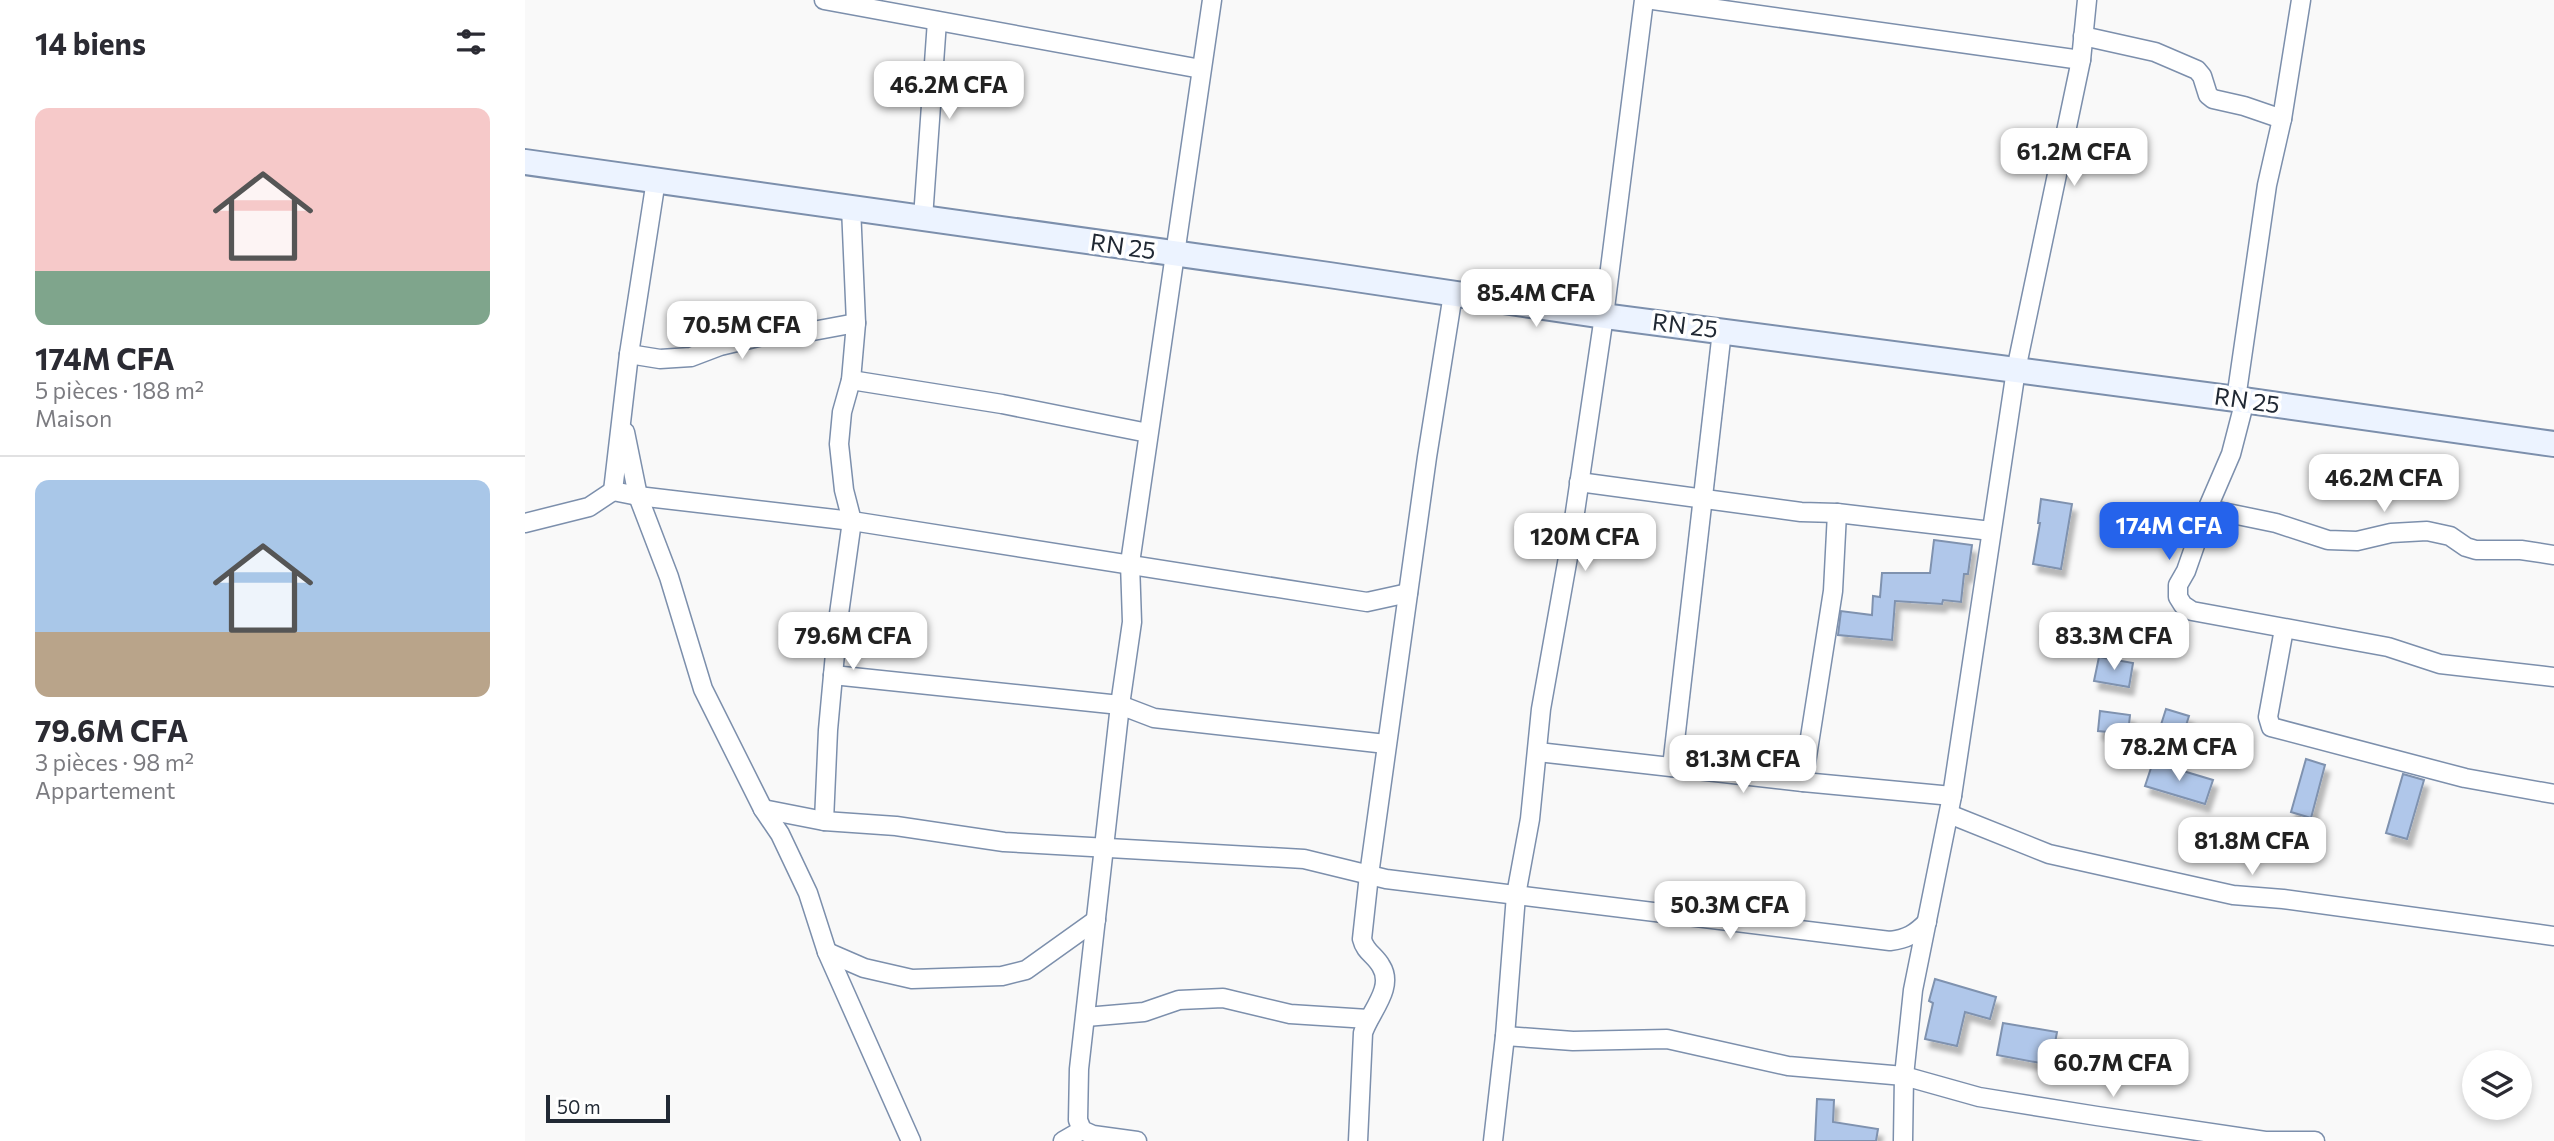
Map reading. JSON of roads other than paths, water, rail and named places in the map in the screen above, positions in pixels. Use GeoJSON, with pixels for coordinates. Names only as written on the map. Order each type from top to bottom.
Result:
{"type":"FeatureCollection","features":[{"type":"Feature","properties":{"kind":"main road","name":"RN 25"},"geometry":{"type":"LineString","coordinates":[[525,162],[1604,316],[2554,444]]}},
{"type":"Feature","properties":{"kind":"street"},"geometry":{"type":"LineString","coordinates":[[824,0],[1201,69]]}},
{"type":"Feature","properties":{"kind":"street"},"geometry":{"type":"LineString","coordinates":[[1137,1141],[1093,1135],[1083,1130],[1078,1121],[1079,1069],[1119,705],[1132,622],[1130,563],[1212,0]]}},
{"type":"Feature","properties":{"kind":"street"},"geometry":{"type":"LineString","coordinates":[[1493,1141],[1505,1037],[1515,895],[1530,819],[1541,709],[1604,316],[1644,0]]}},
{"type":"Feature","properties":{"kind":"street"},"geometry":{"type":"LineString","coordinates":[[1653,0],[2081,60]]}},
{"type":"Feature","properties":{"kind":"street"},"geometry":{"type":"LineString","coordinates":[[1903,1141],[1904,1076],[1913,990],[1951,805],[2016,370],[2081,60],[2088,0]]}},
{"type":"Feature","properties":{"kind":"street"},"geometry":{"type":"LineString","coordinates":[[2301,0],[2282,119],[2267,185],[2241,400],[2231,454],[2178,585],[2178,597],[2183,605],[2192,611],[2388,647],[2440,664],[2554,677]]}},
{"type":"Feature","properties":{"kind":"street"},"geometry":{"type":"LineString","coordinates":[[923,218],[937,21]]}},
{"type":"Feature","properties":{"kind":"street"},"geometry":{"type":"LineString","coordinates":[[2083,36],[2155,52],[2197,70],[2213,99],[2282,119]]}},
{"type":"Feature","properties":{"kind":"street"},"geometry":{"type":"LineString","coordinates":[[613,491],[629,354],[656,180]]}},
{"type":"Feature","properties":{"kind":"street"},"geometry":{"type":"LineString","coordinates":[[824,821],[833,675],[852,521],[844,490],[839,444],[842,412],[851,380],[856,323],[851,207]]}},
{"type":"Feature","properties":{"kind":"street"},"geometry":{"type":"LineString","coordinates":[[1357,1141],[1363,1033],[1367,1019],[1381,999],[1386,979],[1383,969],[1364,949],[1362,939],[1369,875],[1427,457],[1453,294]]}},
{"type":"Feature","properties":{"kind":"street"},"geometry":{"type":"LineString","coordinates":[[629,354],[660,359],[691,357],[720,346],[775,333],[813,331],[856,323]]}},
{"type":"Feature","properties":{"kind":"street"},"geometry":{"type":"LineString","coordinates":[[1672,767],[1722,331]]}},
{"type":"Feature","properties":{"kind":"street"},"geometry":{"type":"LineString","coordinates":[[851,380],[1002,404],[1148,433]]}},
{"type":"Feature","properties":{"kind":"street"},"geometry":{"type":"LineString","coordinates":[[621,415],[638,496],[669,578],[703,689],[763,809],[780,834],[808,893],[827,952],[911,1141]]}},
{"type":"Feature","properties":{"kind":"street"},"geometry":{"type":"LineString","coordinates":[[1579,482],[1801,513],[1837,513],[1991,531]]}},
{"type":"Feature","properties":{"kind":"street"},"geometry":{"type":"LineString","coordinates":[[525,523],[589,507],[613,491],[852,521],[1367,602],[1408,593]]}},
{"type":"Feature","properties":{"kind":"street"},"geometry":{"type":"LineString","coordinates":[[2208,509],[2276,523],[2327,540],[2357,541],[2391,533],[2427,531],[2450,536],[2476,550],[2521,550],[2554,555]]}},
{"type":"Feature","properties":{"kind":"street"},"geometry":{"type":"LineString","coordinates":[[1803,782],[1833,591],[1837,513]]}},
{"type":"Feature","properties":{"kind":"street"},"geometry":{"type":"LineString","coordinates":[[2284,629],[2268,717],[2271,727],[2465,778],[2554,794]]}},
{"type":"Feature","properties":{"kind":"street"},"geometry":{"type":"LineString","coordinates":[[833,675],[1119,705],[1154,718],[1386,744]]}},
{"type":"Feature","properties":{"kind":"street"},"geometry":{"type":"LineString","coordinates":[[1538,752],[1803,782],[1951,805],[2049,854],[2232,895],[2283,899],[2554,936]]}},
{"type":"Feature","properties":{"kind":"street"},"geometry":{"type":"LineString","coordinates":[[763,809],[824,821],[896,826],[1005,842],[1304,859],[1386,879],[1890,941],[1914,935],[1927,922]]}},
{"type":"Feature","properties":{"kind":"street"},"geometry":{"type":"LineString","coordinates":[[827,952],[865,968],[912,979],[1002,976],[1026,970],[1096,920]]}},
{"type":"Feature","properties":{"kind":"street"},"geometry":{"type":"LineString","coordinates":[[1086,1017],[1144,1012],[1179,1000],[1223,998],[1290,1014],[1367,1019]]}},
{"type":"Feature","properties":{"kind":"street"},"geometry":{"type":"LineString","coordinates":[[1505,1037],[1599,1041],[1667,1039],[1788,1066],[1904,1076],[1979,1097],[2110,1118],[2265,1140],[2315,1141]]}},
{"type":"Feature","properties":{"kind":"street"},"geometry":{"type":"LineString","coordinates":[[1063,1141],[1083,1130]]}}]}
